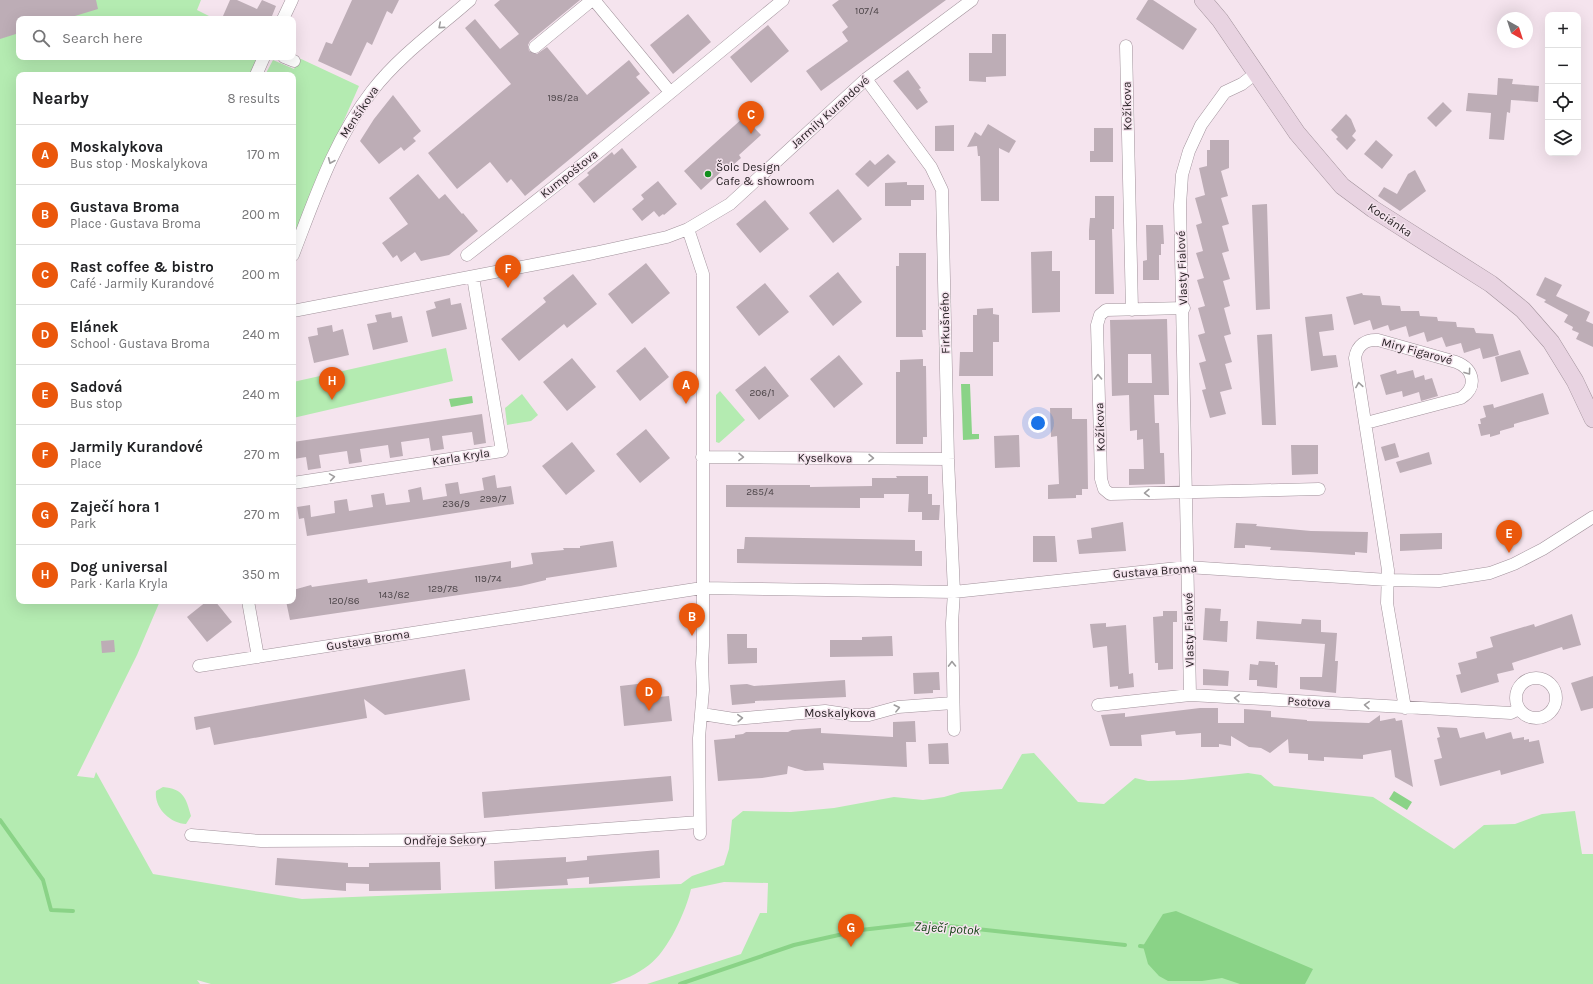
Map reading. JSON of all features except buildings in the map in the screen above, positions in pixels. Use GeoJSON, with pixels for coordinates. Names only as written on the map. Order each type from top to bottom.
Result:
{"type":"FeatureCollection","features":[{"type":"Feature","properties":{"kind":"street"},"geometry":{"type":"LineString","coordinates":[[284,16],[292,0]]}},
{"type":"Feature","properties":{"kind":"street","name":"Menšíkova"},"geometry":{"type":"LineString","coordinates":[[296,248],[340,138],[372,91],[393,67],[470,0]]}},
{"type":"Feature","properties":{"kind":"street"},"geometry":{"type":"LineString","coordinates":[[535,47],[593,0],[670,92]]}},
{"type":"Feature","properties":{"kind":"street","name":"Kumpoštova"},"geometry":{"type":"LineString","coordinates":[[467,255],[597,153],[783,0]]}},
{"type":"Feature","properties":{"kind":"street","name":"Jarmily Kurandové"},"geometry":{"type":"LineString","coordinates":[[296,310],[609,250],[667,237],[688,229],[730,204],[866,79],[972,0]]}},
{"type":"Feature","properties":{"kind":"street","name":"Kociánka"},"geometry":{"type":"LineString","coordinates":[[1203,0],[1220,20],[1297,134],[1342,186],[1386,218],[1491,284],[1523,310],[1551,342],[1575,381],[1593,419]]}},
{"type":"Feature","properties":{"kind":"street","name":"Kožíkova"},"geometry":{"type":"LineString","coordinates":[[1126,46],[1132,310]]}},
{"type":"Feature","properties":{"kind":"street"},"geometry":{"type":"LineString","coordinates":[[257,72],[263,60]]}},
{"type":"Feature","properties":{"kind":"street","name":"Vlasty Fialové"},"geometry":{"type":"LineString","coordinates":[[1190,695],[1184,308],[1180,205],[1182,175],[1189,151],[1201,125],[1224,92],[1242,84],[1256,73]]}},
{"type":"Feature","properties":{"kind":"street","name":"Firkušného"},"geometry":{"type":"LineString","coordinates":[[866,79],[931,167],[942,190],[948,459],[954,592]]}},
{"type":"Feature","properties":{"kind":"street"},"geometry":{"type":"LineString","coordinates":[[688,229],[703,274],[702,714]]}},
{"type":"Feature","properties":{"kind":"street","name":"Karla Kryla"},"geometry":{"type":"LineString","coordinates":[[296,483],[502,451],[473,277]]}},
{"type":"Feature","properties":{"kind":"street","name":"Kožíkova"},"geometry":{"type":"LineString","coordinates":[[1184,308],[1106,310],[1100,315],[1097,325],[1101,479],[1104,489],[1110,494],[1186,493]]}},
{"type":"Feature","properties":{"kind":"street","name":"Miry Figarové"},"geometry":{"type":"LineString","coordinates":[[1366,423],[1461,398],[1466,394],[1472,385],[1470,372],[1462,364],[1456,362],[1370,340],[1358,347],[1355,358],[1388,570],[1387,603],[1406,708]]}},
{"type":"Feature","properties":{"kind":"street","name":"Kyselkova"},"geometry":{"type":"LineString","coordinates":[[702,457],[948,459]]}},
{"type":"Feature","properties":{"kind":"street"},"geometry":{"type":"LineString","coordinates":[[1186,493],[1319,489]]}},
{"type":"Feature","properties":{"kind":"street","name":"Gustava Broma"},"geometry":{"type":"LineString","coordinates":[[199,666],[702,588],[954,592],[1188,567],[1388,580],[1439,581],[1490,573],[1514,564],[1537,552],[1593,517]]}},
{"type":"Feature","properties":{"kind":"street"},"geometry":{"type":"LineString","coordinates":[[954,592],[952,623],[954,730]]}},
{"type":"Feature","properties":{"kind":"street"},"geometry":{"type":"LineString","coordinates":[[249,604],[258,657]]}},
{"type":"Feature","properties":{"kind":"street","name":"Psotova"},"geometry":{"type":"LineString","coordinates":[[1098,705],[1190,695],[1511,713],[1520,709]]}},
{"type":"Feature","properties":{"kind":"street","name":"Moskalykova"},"geometry":{"type":"LineString","coordinates":[[702,714],[734,719],[825,711],[852,715],[869,715],[898,707],[953,703]]}},
{"type":"Feature","properties":{"kind":"street","name":"Ondřeje Sekory"},"geometry":{"type":"LineString","coordinates":[[191,835],[261,841],[457,840],[699,828],[699,738],[702,714]]}},
{"type":"Feature","properties":{"kind":"shaded area"},"geometry":{"type":"Polygon","coordinates":[[[0,0],[201,0],[197,10],[209,16],[16,16],[16,60],[258,60],[252,72],[16,72],[16,604],[159,604],[137,655],[77,776],[94,778],[96,772],[153,874],[302,899],[681,884],[692,876],[724,865],[729,849],[732,820],[743,811],[791,812],[834,808],[894,797],[923,800],[944,797],[961,792],[1002,789],[1022,754],[1034,753],[1078,802],[1104,804],[1135,778],[1148,781],[1183,780],[1248,773],[1261,775],[1274,786],[1373,797],[1454,849],[1484,825],[1515,824],[1542,814],[1575,811],[1582,854],[1593,854],[1593,984],[647,984],[741,954],[760,913],[767,913],[768,883],[724,882],[691,889],[681,919],[669,941],[656,959],[635,974],[610,984],[211,984],[197,980],[200,984],[0,984],[0,0]]]}},
{"type":"Feature","properties":{"kind":"shaded area"},"geometry":{"type":"Polygon","coordinates":[[[299,58],[359,86],[296,229],[296,72],[267,72],[273,60],[294,69],[299,58]]]}},
{"type":"Feature","properties":{"kind":"shaded area"},"geometry":{"type":"Polygon","coordinates":[[[446,348],[453,381],[296,417],[296,381],[446,348]]]}},
{"type":"Feature","properties":{"kind":"shaded area"},"geometry":{"type":"Polygon","coordinates":[[[961,384],[970,384],[972,434],[979,434],[979,439],[963,440],[961,384]]]}},
{"type":"Feature","properties":{"kind":"shaded area"},"geometry":{"type":"Polygon","coordinates":[[[720,391],[745,420],[719,443],[716,442],[716,395],[720,391]]]}},
{"type":"Feature","properties":{"kind":"shaded area"},"geometry":{"type":"Polygon","coordinates":[[[522,394],[538,415],[531,421],[507,425],[505,408],[522,394]]]}},
{"type":"Feature","properties":{"kind":"shaded area"},"geometry":{"type":"Polygon","coordinates":[[[472,396],[473,403],[451,407],[449,399],[472,396]]]}},
{"type":"Feature","properties":{"kind":"shaded area"},"geometry":{"type":"Polygon","coordinates":[[[163,787],[175,790],[183,795],[191,816],[186,824],[174,821],[160,809],[156,797],[156,791],[163,787]]]}},
{"type":"Feature","properties":{"kind":"shaded area"},"geometry":{"type":"Polygon","coordinates":[[[1394,791],[1412,802],[1407,810],[1389,799],[1394,791]]]}},
{"type":"Feature","properties":{"kind":"shaded area"},"geometry":{"type":"Polygon","coordinates":[[[1176,911],[1313,969],[1305,984],[1240,984],[1222,978],[1202,981],[1168,981],[1159,976],[1148,964],[1143,946],[1163,914],[1176,911]]]}},
{"type":"Feature","properties":{"kind":"waterway","name":"Zaječí potok"},"geometry":{"type":"LineString","coordinates":[[0,820],[43,880],[51,910],[73,911]]}},
{"type":"Feature","properties":{"kind":"waterway","name":"Zaječí potok"},"geometry":{"type":"LineString","coordinates":[[680,984],[794,945],[861,930],[922,923],[1125,945]]}},
{"type":"Feature","properties":{"kind":"waterway","name":"Zaječí potok"},"geometry":{"type":"LineString","coordinates":[[1140,946],[1148,947]]}},
{"type":"Feature","properties":{"kind":"place","name":"Rast coffee & bistro"},"geometry":{"type":"Point","coordinates":[751,134]}},
{"type":"Feature","properties":{"kind":"place","name":"Šolc Design Cafe & showroom"},"geometry":{"type":"Point","coordinates":[708,174]}},
{"type":"Feature","properties":{"kind":"place","name":"Jarmily Kurandové"},"geometry":{"type":"Point","coordinates":[508,288]}},
{"type":"Feature","properties":{"kind":"place","name":"Dog universal"},"geometry":{"type":"Point","coordinates":[332,400]}},
{"type":"Feature","properties":{"kind":"place","name":"Moskalykova"},"geometry":{"type":"Point","coordinates":[686,404]}},
{"type":"Feature","properties":{"kind":"place","name":"Sadová"},"geometry":{"type":"Point","coordinates":[1509,553]}},
{"type":"Feature","properties":{"kind":"place","name":"Gustava Broma"},"geometry":{"type":"Point","coordinates":[692,636]}},
{"type":"Feature","properties":{"kind":"place","name":"Elánek"},"geometry":{"type":"Point","coordinates":[649,711]}},
{"type":"Feature","properties":{"kind":"place","name":"Zaječí hora 1"},"geometry":{"type":"Point","coordinates":[851,947]}}]}
